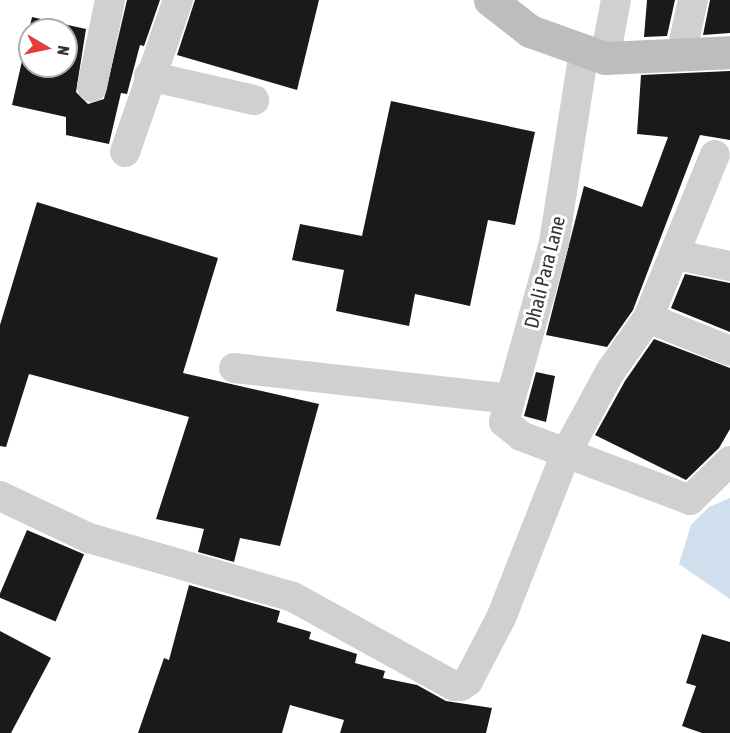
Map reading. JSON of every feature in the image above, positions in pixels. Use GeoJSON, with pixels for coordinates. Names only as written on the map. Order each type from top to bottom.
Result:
{"type":"FeatureCollection","features":[{"type":"Feature","properties":{"kind":"main road"},"geometry":{"type":"LineString","coordinates":[[490,0],[524,27],[595,55],[681,56],[730,52]]}},
{"type":"Feature","properties":{"kind":"street"},"geometry":{"type":"LineString","coordinates":[[92,87],[111,0]]}},
{"type":"Feature","properties":{"kind":"street"},"geometry":{"type":"LineString","coordinates":[[124,152],[149,76],[178,0]]}},
{"type":"Feature","properties":{"kind":"street","name":"Dhali Para Lane"},"geometry":{"type":"LineString","coordinates":[[566,453],[521,436],[504,422],[554,243],[595,55],[616,0]]}},
{"type":"Feature","properties":{"kind":"street"},"geometry":{"type":"LineString","coordinates":[[681,56],[693,0]]}},
{"type":"Feature","properties":{"kind":"street"},"geometry":{"type":"LineString","coordinates":[[149,76],[254,100]]}},
{"type":"Feature","properties":{"kind":"street"},"geometry":{"type":"LineString","coordinates":[[0,496],[89,538],[293,597],[454,686],[461,686],[468,681],[501,618],[566,453],[610,372],[648,318],[677,255],[716,155]]}},
{"type":"Feature","properties":{"kind":"street"},"geometry":{"type":"LineString","coordinates":[[677,255],[730,266]]}},
{"type":"Feature","properties":{"kind":"street"},"geometry":{"type":"LineString","coordinates":[[648,318],[730,351]]}},
{"type":"Feature","properties":{"kind":"street"},"geometry":{"type":"LineString","coordinates":[[234,368],[510,399]]}},
{"type":"Feature","properties":{"kind":"street"},"geometry":{"type":"LineString","coordinates":[[566,453],[690,500],[730,461]]}},
{"type":"Feature","properties":{"kind":"water"},"geometry":{"type":"Polygon","coordinates":[[[730,498],[730,599],[679,564],[691,525],[709,507],[730,498]]]}},
{"type":"Feature","properties":{"kind":"building"},"geometry":{"type":"Polygon","coordinates":[[[127,0],[160,0],[144,46],[140,45],[127,94],[121,93],[109,144],[66,135],[66,117],[12,105],[18,78],[78,78],[78,27],[86,29],[76,92],[88,104],[104,99],[127,0]]]}},
{"type":"Feature","properties":{"kind":"building"},"geometry":{"type":"Polygon","coordinates":[[[195,0],[319,0],[297,90],[177,55],[195,0]]]}},
{"type":"Feature","properties":{"kind":"building"},"geometry":{"type":"Polygon","coordinates":[[[647,0],[675,0],[667,36],[644,37],[647,0]]]}},
{"type":"Feature","properties":{"kind":"building"},"geometry":{"type":"Polygon","coordinates":[[[710,0],[730,0],[730,33],[703,35],[710,0]]]}},
{"type":"Feature","properties":{"kind":"building"},"geometry":{"type":"Polygon","coordinates":[[[730,71],[730,140],[700,135],[633,310],[607,347],[546,335],[584,186],[642,207],[668,137],[637,134],[641,75],[730,71]]]}},
{"type":"Feature","properties":{"kind":"building"},"geometry":{"type":"Polygon","coordinates":[[[391,101],[535,132],[515,225],[488,220],[470,306],[415,294],[409,326],[336,311],[344,270],[292,260],[300,224],[362,236],[391,101]]]}},
{"type":"Feature","properties":{"kind":"building"},"geometry":{"type":"Polygon","coordinates":[[[37,202],[218,258],[183,373],[319,404],[280,546],[240,538],[234,562],[198,552],[204,529],[156,519],[189,417],[29,374],[6,447],[0,446],[0,325],[37,202]]]}},
{"type":"Feature","properties":{"kind":"building"},"geometry":{"type":"Polygon","coordinates":[[[685,274],[730,283],[730,332],[671,308],[685,274]]]}},
{"type":"Feature","properties":{"kind":"building"},"geometry":{"type":"Polygon","coordinates":[[[654,339],[730,368],[730,429],[719,448],[686,480],[595,435],[625,381],[654,339]]]}},
{"type":"Feature","properties":{"kind":"building"},"geometry":{"type":"Polygon","coordinates":[[[536,372],[555,376],[546,422],[524,416],[536,372]]]}},
{"type":"Feature","properties":{"kind":"building"},"geometry":{"type":"Polygon","coordinates":[[[27,530],[84,554],[56,621],[0,598],[27,530]]]}},
{"type":"Feature","properties":{"kind":"building"},"geometry":{"type":"Polygon","coordinates":[[[189,585],[280,611],[277,622],[311,632],[309,639],[357,654],[355,663],[385,671],[383,678],[417,685],[446,701],[492,708],[486,733],[340,733],[344,720],[290,705],[282,733],[138,733],[164,658],[169,660],[189,585]]]}},
{"type":"Feature","properties":{"kind":"building"},"geometry":{"type":"Polygon","coordinates":[[[0,631],[51,658],[11,733],[0,733],[0,631]]]}},
{"type":"Feature","properties":{"kind":"building"},"geometry":{"type":"Polygon","coordinates":[[[702,634],[730,642],[730,733],[702,733],[682,726],[696,686],[686,683],[702,634]]]}}]}
